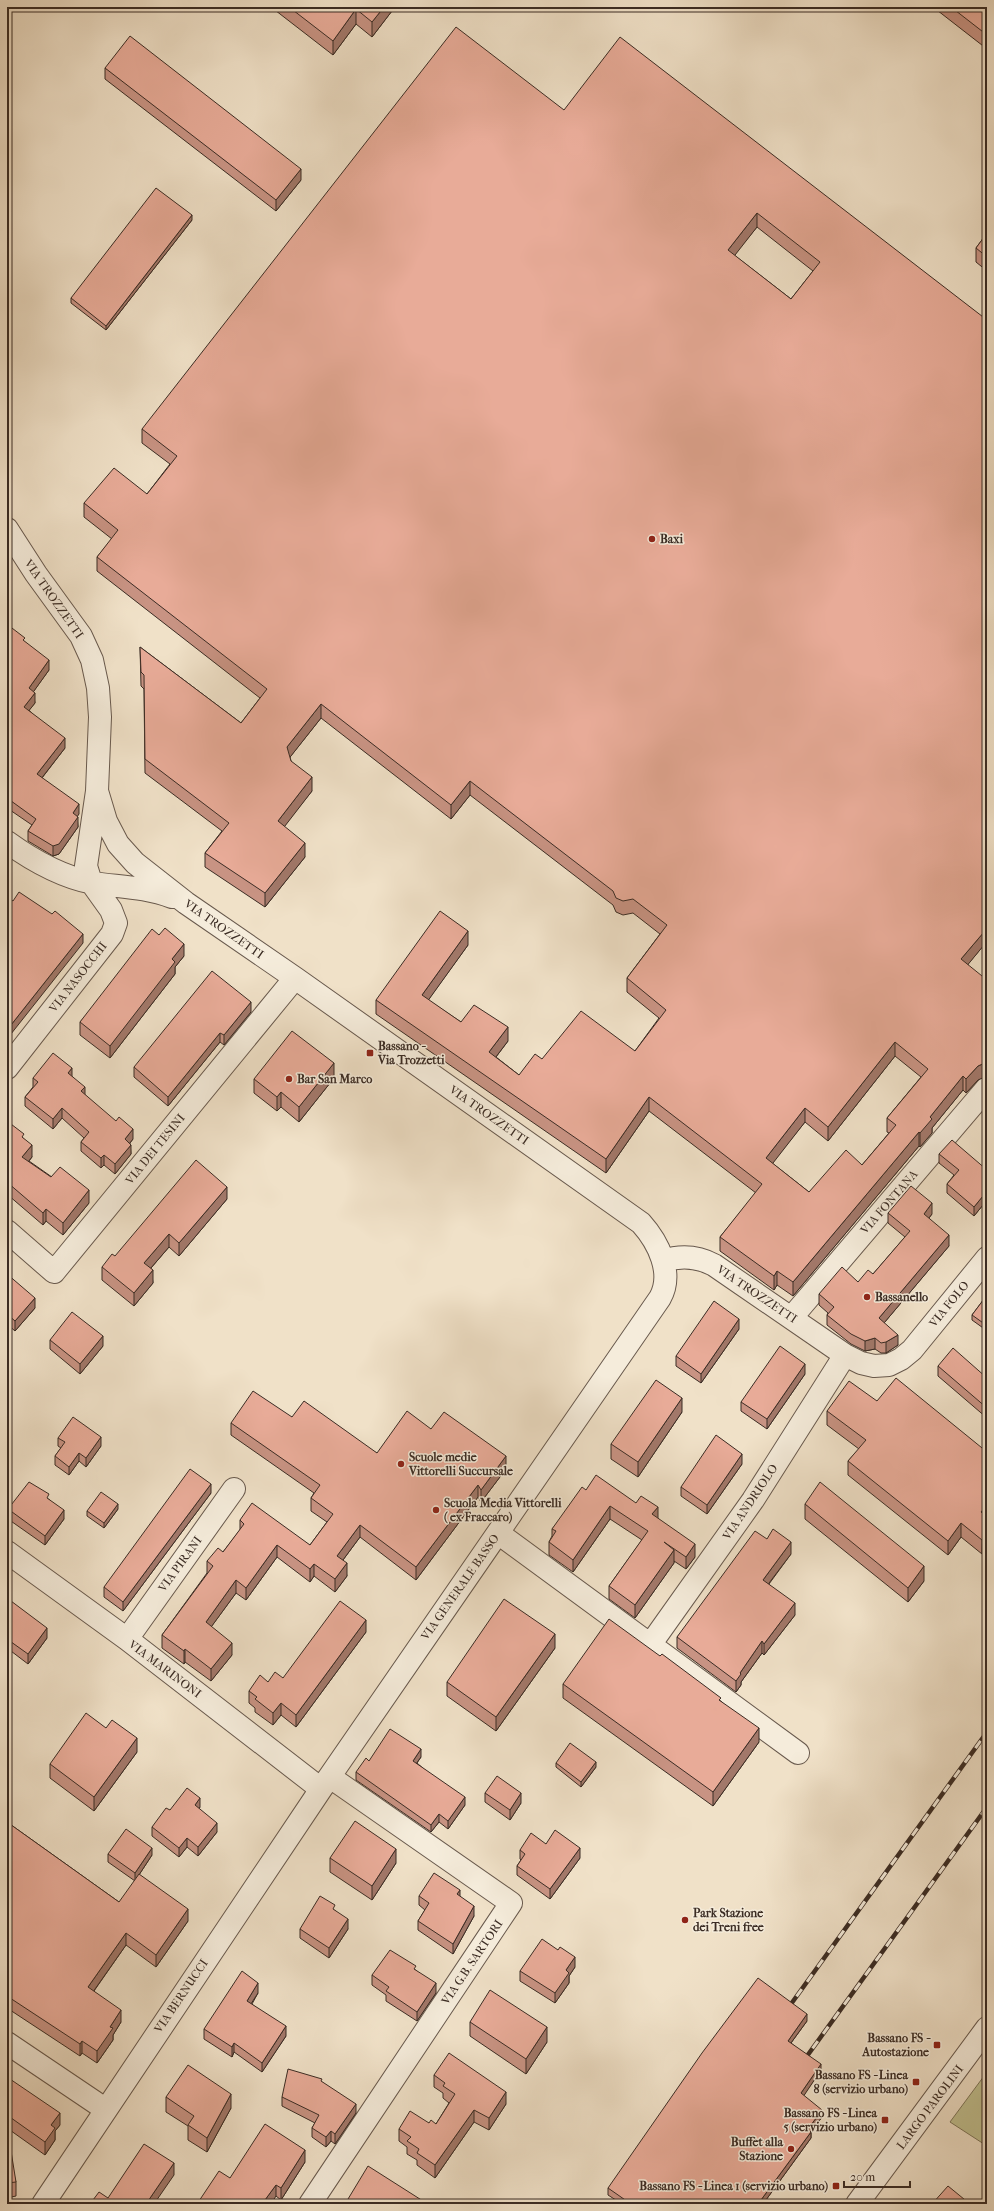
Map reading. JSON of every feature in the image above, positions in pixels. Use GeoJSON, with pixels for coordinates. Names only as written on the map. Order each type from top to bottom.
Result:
{"type":"FeatureCollection","features":[{"type":"Feature","properties":{"kind":"street","name":"VIA TROZZETTI"},"geometry":{"type":"LineString","coordinates":[[7,529],[36,574],[81,636],[92,660],[98,688],[100,717],[97,791],[86,866],[92,882]]}},
{"type":"Feature","properties":{"kind":"street","name":"VIA TROZZETTI"},"geometry":{"type":"LineString","coordinates":[[97,791],[106,821],[118,844],[135,863],[186,903],[295,978],[641,1223],[652,1237],[663,1261],[682,1257],[703,1259],[792,1317],[845,1355],[874,1366],[889,1364],[902,1359],[912,1350]]}},
{"type":"Feature","properties":{"kind":"street"},"geometry":{"type":"LineString","coordinates":[[7,842],[46,867],[92,882],[155,890],[186,903]]}},
{"type":"Feature","properties":{"kind":"street","name":"VIA NASOCCHI"},"geometry":{"type":"LineString","coordinates":[[7,1068],[115,928],[114,916],[92,882]]}},
{"type":"Feature","properties":{"kind":"street","name":"VIA DEI TESINI"},"geometry":{"type":"LineString","coordinates":[[7,1231],[54,1272],[295,978]]}},
{"type":"Feature","properties":{"kind":"street","name":"VIA FONTANA"},"geometry":{"type":"LineString","coordinates":[[792,1317],[987,1088]]}},
{"type":"Feature","properties":{"kind":"street","name":"VIA FOLO"},"geometry":{"type":"LineString","coordinates":[[912,1350],[987,1258]]}},
{"type":"Feature","properties":{"kind":"street","name":"VIA GENERALE BASSO"},"geometry":{"type":"LineString","coordinates":[[325,1783],[660,1298],[666,1280],[663,1261]]}},
{"type":"Feature","properties":{"kind":"street","name":"VIA ANDRIOLO"},"geometry":{"type":"LineString","coordinates":[[650,1645],[753,1500],[845,1355]]}},
{"type":"Feature","properties":{"kind":"street","name":"VIA PIRANI"},"geometry":{"type":"LineString","coordinates":[[127,1639],[234,1489]]}},
{"type":"Feature","properties":{"kind":"street"},"geometry":{"type":"LineString","coordinates":[[498,1533],[798,1753]]}},
{"type":"Feature","properties":{"kind":"street","name":"VIA MARINONI"},"geometry":{"type":"LineString","coordinates":[[7,1552],[325,1783]]}},
{"type":"Feature","properties":{"kind":"street","name":"VIA BERNUCCI"},"geometry":{"type":"LineString","coordinates":[[43,2204],[105,2109],[325,1783]]}},
{"type":"Feature","properties":{"kind":"street","name":"VIA G.B. SARTORI"},"geometry":{"type":"LineString","coordinates":[[310,2204],[511,1903],[325,1783]]}},
{"type":"Feature","properties":{"kind":"street","name":"LARGO PAROLINI"},"geometry":{"type":"LineString","coordinates":[[857,2204],[987,2028]]}},
{"type":"Feature","properties":{"kind":"street"},"geometry":{"type":"LineString","coordinates":[[7,2043],[105,2109]]}},
{"type":"Feature","properties":{"kind":"green space"},"geometry":{"type":"Polygon","coordinates":[[[987,2072],[987,2146],[950,2122],[987,2072]]]}},
{"type":"Feature","properties":{"kind":"building"},"geometry":{"type":"Polygon","coordinates":[[[289,7],[384,7],[372,22],[356,9],[333,41],[289,7]]]}},
{"type":"Feature","properties":{"kind":"building"},"geometry":{"type":"Polygon","coordinates":[[[951,7],[987,7],[987,35],[951,7]]]}},
{"type":"Feature","properties":{"kind":"building"},"geometry":{"type":"Polygon","coordinates":[[[456,27],[564,110],[620,37],[987,320],[987,934],[984,932],[961,959],[987,980],[987,1047],[985,1049],[987,1050],[987,1062],[978,1066],[966,1079],[963,1076],[930,1117],[932,1119],[920,1133],[919,1132],[793,1282],[777,1271],[774,1276],[720,1237],[762,1184],[649,1097],[606,1159],[376,1000],[440,911],[468,931],[422,995],[461,1022],[474,1005],[508,1027],[489,1052],[519,1075],[535,1054],[542,1059],[581,1011],[635,1051],[666,1010],[627,978],[667,925],[633,899],[623,901],[616,898],[613,891],[470,781],[451,805],[321,704],[287,747],[291,761],[312,777],[278,821],[305,843],[265,893],[205,853],[229,823],[145,759],[144,675],[141,672],[140,647],[241,723],[267,689],[97,557],[118,530],[84,503],[114,468],[147,494],[177,456],[142,429],[456,27]],[[757,213],[728,250],[791,299],[820,262],[757,213]],[[895,1042],[828,1127],[805,1108],[766,1158],[809,1192],[846,1150],[862,1165],[896,1125],[887,1118],[928,1069],[895,1042]]]}},
{"type":"Feature","properties":{"kind":"building"},"geometry":{"type":"Polygon","coordinates":[[[130,36],[301,169],[276,200],[105,68],[130,36]]]}},
{"type":"Feature","properties":{"kind":"building"},"geometry":{"type":"Polygon","coordinates":[[[156,188],[192,215],[106,326],[71,298],[156,188]]]}},
{"type":"Feature","properties":{"kind":"building"},"geometry":{"type":"Polygon","coordinates":[[[987,233],[987,257],[976,248],[987,233]]]}},
{"type":"Feature","properties":{"kind":"building"},"geometry":{"type":"Polygon","coordinates":[[[8,625],[25,638],[23,640],[49,660],[29,688],[35,693],[24,707],[65,738],[37,774],[79,804],[73,813],[78,817],[59,844],[53,846],[28,831],[36,819],[7,798],[8,625]]]}},
{"type":"Feature","properties":{"kind":"building"},"geometry":{"type":"Polygon","coordinates":[[[19,892],[52,914],[55,911],[83,934],[7,1030],[7,971],[9,969],[7,967],[7,897],[13,901],[19,892]]]}},
{"type":"Feature","properties":{"kind":"building"},"geometry":{"type":"Polygon","coordinates":[[[165,928],[184,944],[172,959],[175,962],[110,1046],[80,1022],[152,929],[159,935],[165,928]]]}},
{"type":"Feature","properties":{"kind":"building"},"geometry":{"type":"Polygon","coordinates":[[[212,971],[251,1002],[224,1035],[220,1033],[168,1097],[134,1067],[212,971]]]}},
{"type":"Feature","properties":{"kind":"building"},"geometry":{"type":"Polygon","coordinates":[[[292,1031],[334,1063],[299,1107],[281,1092],[277,1097],[254,1079],[292,1031]]]}},
{"type":"Feature","properties":{"kind":"building"},"geometry":{"type":"Polygon","coordinates":[[[53,1053],[72,1068],[68,1073],[85,1087],[81,1091],[116,1121],[119,1117],[133,1129],[125,1139],[131,1145],[115,1164],[104,1155],[101,1158],[81,1142],[89,1132],[62,1108],[53,1119],[25,1097],[38,1082],[33,1078],[53,1053]]]}},
{"type":"Feature","properties":{"kind":"building"},"geometry":{"type":"Polygon","coordinates":[[[7,1121],[24,1134],[22,1137],[32,1145],[22,1157],[51,1177],[60,1167],[89,1190],[63,1223],[46,1209],[43,1213],[8,1183],[7,1184],[7,1121]]]}},
{"type":"Feature","properties":{"kind":"building"},"geometry":{"type":"Polygon","coordinates":[[[952,1140],[987,1170],[987,1191],[974,1207],[947,1184],[959,1170],[939,1154],[952,1140]]]}},
{"type":"Feature","properties":{"kind":"building"},"geometry":{"type":"Polygon","coordinates":[[[196,1160],[227,1187],[179,1243],[169,1234],[144,1263],[153,1270],[134,1293],[102,1267],[112,1254],[115,1256],[196,1160]]]}},
{"type":"Feature","properties":{"kind":"building"},"geometry":{"type":"Polygon","coordinates":[[[911,1186],[932,1203],[924,1214],[949,1235],[879,1318],[898,1335],[886,1342],[881,1343],[875,1338],[865,1341],[851,1334],[827,1315],[834,1307],[819,1294],[842,1267],[858,1282],[868,1270],[873,1274],[910,1231],[888,1213],[911,1186]]]}},
{"type":"Feature","properties":{"kind":"building"},"geometry":{"type":"Polygon","coordinates":[[[7,1274],[35,1298],[15,1321],[7,1314],[7,1274]]]}},
{"type":"Feature","properties":{"kind":"building"},"geometry":{"type":"Polygon","coordinates":[[[987,1295],[987,1324],[986,1325],[972,1315],[987,1295]]]}},
{"type":"Feature","properties":{"kind":"building"},"geometry":{"type":"Polygon","coordinates":[[[714,1301],[739,1319],[701,1374],[676,1356],[714,1301]]]}},
{"type":"Feature","properties":{"kind":"building"},"geometry":{"type":"Polygon","coordinates":[[[72,1312],[103,1336],[80,1364],[50,1340],[72,1312]]]}},
{"type":"Feature","properties":{"kind":"building"},"geometry":{"type":"Polygon","coordinates":[[[780,1346],[805,1364],[767,1419],[741,1402],[780,1346]]]}},
{"type":"Feature","properties":{"kind":"building"},"geometry":{"type":"Polygon","coordinates":[[[953,1348],[987,1378],[987,1408],[938,1366],[953,1348]]]}},
{"type":"Feature","properties":{"kind":"building"},"geometry":{"type":"Polygon","coordinates":[[[896,1378],[987,1452],[987,1505],[981,1512],[987,1517],[987,1535],[982,1540],[961,1523],[948,1541],[848,1461],[866,1440],[827,1411],[849,1381],[877,1401],[896,1378]]]}},
{"type":"Feature","properties":{"kind":"building"},"geometry":{"type":"Polygon","coordinates":[[[656,1380],[682,1398],[638,1462],[611,1444],[656,1380]]]}},
{"type":"Feature","properties":{"kind":"building"},"geometry":{"type":"Polygon","coordinates":[[[253,1391],[292,1417],[304,1401],[377,1453],[407,1411],[431,1429],[444,1412],[506,1456],[481,1490],[478,1485],[416,1567],[360,1525],[337,1556],[347,1563],[335,1579],[314,1564],[310,1569],[277,1545],[246,1588],[236,1580],[206,1622],[232,1643],[211,1669],[185,1649],[184,1651],[162,1635],[213,1566],[207,1561],[218,1548],[223,1552],[244,1524],[240,1520],[252,1503],[310,1545],[333,1514],[311,1498],[320,1485],[231,1423],[253,1391]]]}},
{"type":"Feature","properties":{"kind":"building"},"geometry":{"type":"Polygon","coordinates":[[[73,1417],[101,1437],[86,1458],[79,1453],[69,1467],[55,1456],[65,1442],[58,1438],[73,1417]]]}},
{"type":"Feature","properties":{"kind":"building"},"geometry":{"type":"Polygon","coordinates":[[[716,1435],[742,1454],[707,1505],[681,1487],[716,1435]]]}},
{"type":"Feature","properties":{"kind":"building"},"geometry":{"type":"Polygon","coordinates":[[[190,1469],[211,1484],[123,1602],[104,1587],[190,1469]]]}},
{"type":"Feature","properties":{"kind":"building"},"geometry":{"type":"Polygon","coordinates":[[[596,1475],[636,1503],[641,1496],[658,1507],[652,1514],[695,1544],[686,1557],[664,1542],[674,1550],[635,1605],[609,1586],[648,1531],[610,1506],[573,1560],[549,1542],[556,1531],[552,1529],[582,1487],[586,1490],[596,1475]]]}},
{"type":"Feature","properties":{"kind":"building"},"geometry":{"type":"Polygon","coordinates":[[[29,1482],[49,1494],[47,1498],[64,1510],[45,1536],[8,1509],[29,1482]]]}},
{"type":"Feature","properties":{"kind":"building"},"geometry":{"type":"Polygon","coordinates":[[[820,1482],[924,1566],[908,1588],[805,1504],[820,1482]]]}},
{"type":"Feature","properties":{"kind":"building"},"geometry":{"type":"Polygon","coordinates":[[[101,1492],[118,1504],[104,1523],[87,1511],[101,1492]]]}},
{"type":"Feature","properties":{"kind":"building"},"geometry":{"type":"Polygon","coordinates":[[[773,1529],[791,1542],[763,1580],[795,1603],[764,1644],[762,1641],[736,1681],[677,1637],[755,1531],[767,1539],[773,1529]]]}},
{"type":"Feature","properties":{"kind":"building"},"geometry":{"type":"Polygon","coordinates":[[[7,1598],[47,1628],[28,1654],[7,1639],[7,1598]]]}},
{"type":"Feature","properties":{"kind":"building"},"geometry":{"type":"Polygon","coordinates":[[[504,1599],[555,1634],[496,1717],[447,1682],[504,1599]]]}},
{"type":"Feature","properties":{"kind":"building"},"geometry":{"type":"Polygon","coordinates":[[[340,1601],[366,1620],[296,1715],[281,1703],[273,1713],[255,1699],[257,1697],[249,1691],[260,1675],[268,1682],[275,1672],[283,1678],[340,1601]]]}},
{"type":"Feature","properties":{"kind":"building"},"geometry":{"type":"Polygon","coordinates":[[[609,1619],[660,1656],[662,1654],[721,1698],[719,1700],[759,1728],[713,1792],[563,1684],[609,1619]]]}},
{"type":"Feature","properties":{"kind":"building"},"geometry":{"type":"Polygon","coordinates":[[[86,1713],[106,1728],[112,1720],[137,1738],[94,1797],[50,1764],[86,1713]]]}},
{"type":"Feature","properties":{"kind":"building"},"geometry":{"type":"Polygon","coordinates":[[[390,1729],[421,1749],[413,1761],[465,1797],[448,1821],[439,1814],[431,1825],[356,1772],[366,1758],[369,1761],[390,1729]]]}},
{"type":"Feature","properties":{"kind":"building"},"geometry":{"type":"Polygon","coordinates":[[[570,1743],[596,1762],[581,1782],[556,1763],[570,1743]]]}},
{"type":"Feature","properties":{"kind":"building"},"geometry":{"type":"Polygon","coordinates":[[[497,1776],[521,1793],[510,1810],[485,1793],[497,1776]]]}},
{"type":"Feature","properties":{"kind":"building"},"geometry":{"type":"Polygon","coordinates":[[[187,1788],[200,1798],[195,1805],[217,1823],[198,1847],[187,1838],[179,1848],[152,1827],[166,1808],[170,1810],[187,1788]]]}},
{"type":"Feature","properties":{"kind":"building"},"geometry":{"type":"Polygon","coordinates":[[[355,1821],[396,1849],[372,1886],[330,1858],[355,1821]]]}},
{"type":"Feature","properties":{"kind":"building"},"geometry":{"type":"Polygon","coordinates":[[[7,1822],[119,1902],[139,1874],[188,1909],[156,1955],[126,1933],[88,1987],[121,2010],[110,2027],[113,2028],[97,2051],[82,2041],[80,2044],[7,1996],[7,1822]]]}},
{"type":"Feature","properties":{"kind":"building"},"geometry":{"type":"Polygon","coordinates":[[[126,1829],[152,1848],[135,1873],[108,1854],[126,1829]]]}},
{"type":"Feature","properties":{"kind":"building"},"geometry":{"type":"Polygon","coordinates":[[[555,1830],[580,1848],[550,1889],[517,1866],[525,1854],[520,1850],[531,1833],[546,1844],[555,1830]]]}},
{"type":"Feature","properties":{"kind":"building"},"geometry":{"type":"Polygon","coordinates":[[[434,1873],[460,1890],[457,1894],[474,1906],[453,1944],[418,1921],[429,1903],[419,1896],[434,1873]]]}},
{"type":"Feature","properties":{"kind":"building"},"geometry":{"type":"Polygon","coordinates":[[[320,1896],[335,1905],[333,1909],[348,1919],[329,1948],[300,1929],[320,1896]]]}},
{"type":"Feature","properties":{"kind":"building"},"geometry":{"type":"Polygon","coordinates":[[[542,1939],[558,1950],[560,1947],[575,1957],[566,1970],[569,1973],[555,1993],[520,1971],[542,1939]]]}},
{"type":"Feature","properties":{"kind":"building"},"geometry":{"type":"Polygon","coordinates":[[[390,1950],[416,1966],[414,1969],[436,1983],[417,2012],[386,1991],[389,1987],[372,1975],[390,1950]]]}},
{"type":"Feature","properties":{"kind":"building"},"geometry":{"type":"Polygon","coordinates":[[[242,1971],[258,1983],[247,2001],[286,2026],[262,2063],[234,2043],[232,2047],[204,2029],[242,1971]]]}},
{"type":"Feature","properties":{"kind":"building"},"geometry":{"type":"Polygon","coordinates":[[[758,1978],[807,2014],[788,2041],[821,2064],[801,2093],[822,2110],[808,2129],[811,2132],[758,2204],[631,2204],[608,2188],[702,2053],[758,1978]]]}},
{"type":"Feature","properties":{"kind":"building"},"geometry":{"type":"Polygon","coordinates":[[[490,1990],[547,2027],[526,2059],[470,2022],[490,1990]]]}},
{"type":"Feature","properties":{"kind":"building"},"geometry":{"type":"Polygon","coordinates":[[[449,2053],[506,2092],[489,2118],[474,2110],[435,2165],[417,2153],[419,2149],[407,2141],[411,2137],[399,2129],[410,2111],[429,2123],[431,2120],[436,2124],[455,2094],[443,2086],[445,2083],[434,2075],[449,2053]]]}},
{"type":"Feature","properties":{"kind":"building"},"geometry":{"type":"Polygon","coordinates":[[[188,2065],[231,2094],[207,2138],[188,2125],[194,2116],[166,2097],[188,2065]]]}},
{"type":"Feature","properties":{"kind":"building"},"geometry":{"type":"Polygon","coordinates":[[[288,2069],[322,2079],[321,2081],[356,2104],[335,2134],[331,2131],[326,2137],[312,2128],[319,2115],[282,2097],[288,2069]]]}},
{"type":"Feature","properties":{"kind":"building"},"geometry":{"type":"Polygon","coordinates":[[[7,2077],[60,2113],[51,2125],[55,2128],[45,2142],[7,2115],[7,2077]]]}},
{"type":"Feature","properties":{"kind":"building"},"geometry":{"type":"Polygon","coordinates":[[[265,2124],[305,2150],[281,2188],[276,2185],[262,2204],[197,2204],[219,2171],[230,2178],[265,2124]]]}},
{"type":"Feature","properties":{"kind":"building"},"geometry":{"type":"Polygon","coordinates":[[[144,2144],[174,2163],[146,2204],[90,2204],[99,2192],[108,2198],[144,2144]]]}},
{"type":"Feature","properties":{"kind":"building"},"geometry":{"type":"Polygon","coordinates":[[[11,2151],[16,2182],[7,2183],[7,2152],[11,2151]]]}},
{"type":"Feature","properties":{"kind":"building"},"geometry":{"type":"Polygon","coordinates":[[[368,2166],[423,2201],[421,2204],[345,2204],[368,2166]]]}},
{"type":"Feature","properties":{"kind":"building"},"geometry":{"type":"Polygon","coordinates":[[[948,2186],[970,2204],[932,2204],[948,2186]]]}},
{"type":"Feature","properties":{"kind":"railway"},"geometry":{"type":"LineString","coordinates":[[786,2011],[987,1732]]}},
{"type":"Feature","properties":{"kind":"railway"},"geometry":{"type":"LineString","coordinates":[[802,2063],[987,1807]]}},
{"type":"Feature","properties":{"kind":"place","name":"Baxi"},"geometry":{"type":"Point","coordinates":[652,539]}},
{"type":"Feature","properties":{"kind":"place","name":"Bassano - Via Trozzetti"},"geometry":{"type":"Point","coordinates":[370,1053]}},
{"type":"Feature","properties":{"kind":"place","name":"Bar San Marco"},"geometry":{"type":"Point","coordinates":[289,1079]}},
{"type":"Feature","properties":{"kind":"place","name":"Bassanello"},"geometry":{"type":"Point","coordinates":[867,1297]}},
{"type":"Feature","properties":{"kind":"place","name":"Scuole medie Vittorelli Succursale"},"geometry":{"type":"Point","coordinates":[401,1464]}},
{"type":"Feature","properties":{"kind":"place","name":"Scuola Media Vittorelli ( ex Fraccaro)"},"geometry":{"type":"Point","coordinates":[436,1510]}},
{"type":"Feature","properties":{"kind":"place","name":"Park Stazione dei Treni free"},"geometry":{"type":"Point","coordinates":[685,1920]}},
{"type":"Feature","properties":{"kind":"place","name":"Bassano FS - Autostazione"},"geometry":{"type":"Point","coordinates":[937,2045]}},
{"type":"Feature","properties":{"kind":"place","name":"Bassano FS - Linea 8 (servizio urbano)"},"geometry":{"type":"Point","coordinates":[916,2082]}},
{"type":"Feature","properties":{"kind":"place","name":"Bassano FS - Linea 5 (servizio urbano)"},"geometry":{"type":"Point","coordinates":[885,2120]}},
{"type":"Feature","properties":{"kind":"place","name":"Buffet alla Stazione"},"geometry":{"type":"Point","coordinates":[791,2149]}},
{"type":"Feature","properties":{"kind":"place","name":"Bassano FS - Linea 1 (servizio urbano)"},"geometry":{"type":"Point","coordinates":[836,2186]}}]}
